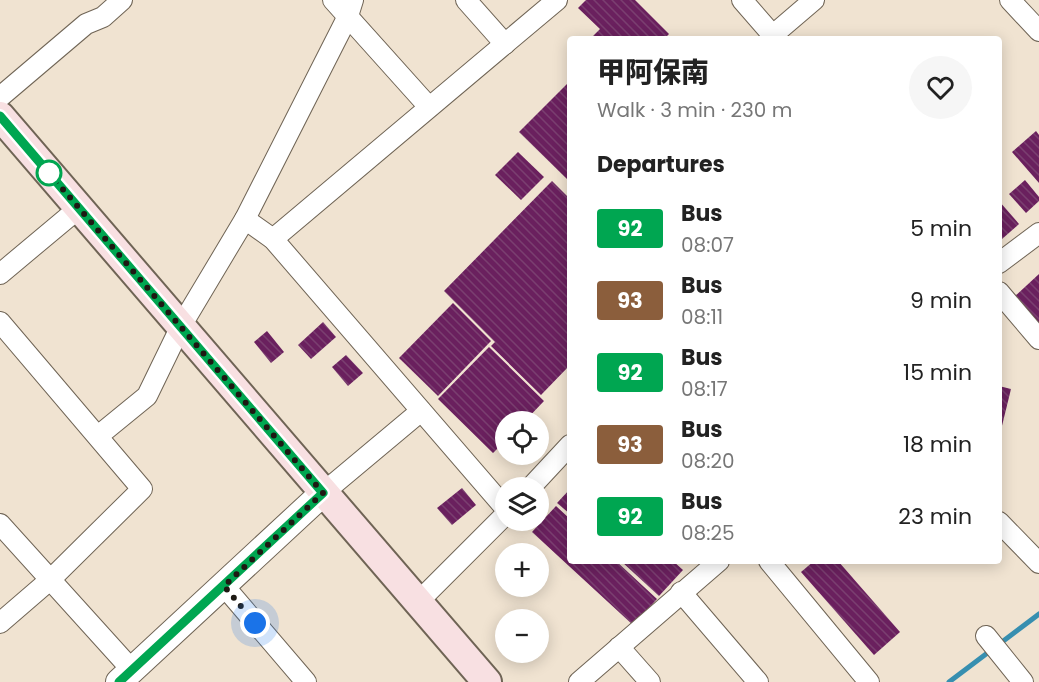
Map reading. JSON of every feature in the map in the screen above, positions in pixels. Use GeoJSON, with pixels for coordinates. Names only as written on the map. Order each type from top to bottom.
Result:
{"type":"FeatureCollection","features":[{"type":"Feature","properties":{"kind":"main road"},"geometry":{"type":"LineString","coordinates":[[0,116],[487,682]]}},
{"type":"Feature","properties":{"kind":"street"},"geometry":{"type":"LineString","coordinates":[[0,98],[86,24],[103,17],[122,0]]}},
{"type":"Feature","properties":{"kind":"street"},"geometry":{"type":"LineString","coordinates":[[333,0],[351,8],[429,107]]}},
{"type":"Feature","properties":{"kind":"street"},"geometry":{"type":"LineString","coordinates":[[466,0],[505,44]]}},
{"type":"Feature","properties":{"kind":"street"},"geometry":{"type":"LineString","coordinates":[[273,239],[557,0]]}},
{"type":"Feature","properties":{"kind":"street"},"geometry":{"type":"LineString","coordinates":[[742,0],[774,36]]}},
{"type":"Feature","properties":{"kind":"street"},"geometry":{"type":"LineString","coordinates":[[776,36],[814,0]]}},
{"type":"Feature","properties":{"kind":"street"},"geometry":{"type":"LineString","coordinates":[[1013,1],[1039,31]]}},
{"type":"Feature","properties":{"kind":"street"},"geometry":{"type":"LineString","coordinates":[[98,436],[147,396],[181,326],[245,219],[351,8]]}},
{"type":"Feature","properties":{"kind":"street"},"geometry":{"type":"LineString","coordinates":[[0,274],[79,208]]}},
{"type":"Feature","properties":{"kind":"street"},"geometry":{"type":"LineString","coordinates":[[245,219],[273,239],[495,496]]}},
{"type":"Feature","properties":{"kind":"street"},"geometry":{"type":"LineString","coordinates":[[1002,261],[1039,233]]}},
{"type":"Feature","properties":{"kind":"street"},"geometry":{"type":"LineString","coordinates":[[1002,296],[1039,339]]}},
{"type":"Feature","properties":{"kind":"street"},"geometry":{"type":"LineString","coordinates":[[0,322],[142,489],[51,579],[0,623]]}},
{"type":"Feature","properties":{"kind":"street"},"geometry":{"type":"LineString","coordinates":[[0,524],[51,579],[126,676],[323,493],[421,411]]}},
{"type":"Feature","properties":{"kind":"street"},"geometry":{"type":"LineString","coordinates":[[540,477],[567,448]]}},
{"type":"Feature","properties":{"kind":"street"},"geometry":{"type":"LineString","coordinates":[[419,601],[495,525]]}},
{"type":"Feature","properties":{"kind":"street"},"geometry":{"type":"LineString","coordinates":[[1002,525],[1039,563]]}},
{"type":"Feature","properties":{"kind":"street"},"geometry":{"type":"LineString","coordinates":[[579,682],[715,564]]}},
{"type":"Feature","properties":{"kind":"street"},"geometry":{"type":"LineString","coordinates":[[771,564],[869,682]]}},
{"type":"Feature","properties":{"kind":"street"},"geometry":{"type":"LineString","coordinates":[[224,586],[302,680]]}},
{"type":"Feature","properties":{"kind":"street"},"geometry":{"type":"LineString","coordinates":[[681,592],[758,682]]}},
{"type":"Feature","properties":{"kind":"street"},"geometry":{"type":"LineString","coordinates":[[986,636],[1023,682]]}},
{"type":"Feature","properties":{"kind":"street"},"geometry":{"type":"LineString","coordinates":[[619,647],[650,682]]}},
{"type":"Feature","properties":{"kind":"building"},"geometry":{"type":"Polygon","coordinates":[[[586,0],[635,0],[669,34],[667,36],[593,36],[600,29],[578,8],[586,0]]]}},
{"type":"Feature","properties":{"kind":"building"},"geometry":{"type":"Polygon","coordinates":[[[567,84],[567,179],[519,132],[567,84]]]}},
{"type":"Feature","properties":{"kind":"building"},"geometry":{"type":"Polygon","coordinates":[[[1036,131],[1039,135],[1039,183],[1012,152],[1036,131]]]}},
{"type":"Feature","properties":{"kind":"building"},"geometry":{"type":"Polygon","coordinates":[[[518,152],[544,177],[521,200],[495,175],[518,152]]]}},
{"type":"Feature","properties":{"kind":"building"},"geometry":{"type":"Polygon","coordinates":[[[1025,180],[1039,197],[1039,201],[1026,213],[1009,194],[1025,180]]]}},
{"type":"Feature","properties":{"kind":"building"},"geometry":{"type":"Polygon","coordinates":[[[552,181],[567,196],[567,368],[541,395],[491,346],[495,342],[444,291],[552,181]]]}},
{"type":"Feature","properties":{"kind":"building"},"geometry":{"type":"Polygon","coordinates":[[[1002,204],[1019,224],[1002,239],[1002,204]]]}},
{"type":"Feature","properties":{"kind":"building"},"geometry":{"type":"Polygon","coordinates":[[[1039,274],[1039,324],[1014,297],[1039,274]]]}},
{"type":"Feature","properties":{"kind":"building"},"geometry":{"type":"Polygon","coordinates":[[[453,303],[491,341],[438,396],[399,358],[453,303]]]}},
{"type":"Feature","properties":{"kind":"building"},"geometry":{"type":"Polygon","coordinates":[[[323,322],[336,337],[311,359],[298,345],[323,322]]]}},
{"type":"Feature","properties":{"kind":"building"},"geometry":{"type":"Polygon","coordinates":[[[267,331],[284,352],[271,363],[254,342],[267,331]]]}},
{"type":"Feature","properties":{"kind":"building"},"geometry":{"type":"Polygon","coordinates":[[[489,347],[544,401],[534,411],[495,411],[495,451],[493,453],[438,399],[489,347]]]}},
{"type":"Feature","properties":{"kind":"building"},"geometry":{"type":"Polygon","coordinates":[[[346,355],[363,373],[348,386],[332,367],[346,355]]]}},
{"type":"Feature","properties":{"kind":"building"},"geometry":{"type":"Polygon","coordinates":[[[1002,387],[1011,389],[1002,426],[1002,387]]]}},
{"type":"Feature","properties":{"kind":"building"},"geometry":{"type":"Polygon","coordinates":[[[462,488],[476,505],[452,525],[437,508],[462,488]]]}},
{"type":"Feature","properties":{"kind":"building"},"geometry":{"type":"Polygon","coordinates":[[[567,492],[567,511],[557,503],[567,492]]]}},
{"type":"Feature","properties":{"kind":"building"},"geometry":{"type":"Polygon","coordinates":[[[556,506],[567,516],[567,564],[619,564],[657,599],[633,625],[549,548],[549,543],[544,543],[532,532],[549,531],[549,514],[556,506]]]}},
{"type":"Feature","properties":{"kind":"building"},"geometry":{"type":"Polygon","coordinates":[[[624,564],[676,564],[683,570],[659,596],[624,564]]]}},
{"type":"Feature","properties":{"kind":"building"},"geometry":{"type":"Polygon","coordinates":[[[810,564],[841,564],[900,632],[874,655],[801,572],[810,564]]]}},
{"type":"Feature","properties":{"kind":"waterway"},"geometry":{"type":"LineString","coordinates":[[949,682],[1039,614]]}},
{"type":"Feature","properties":{"kind":"bus line","name":"92"},"geometry":{"type":"LineString","coordinates":[[0,116],[323,493],[119,682]]}},
{"type":"Feature","properties":{"kind":"route"},"geometry":{"type":"LineString","coordinates":[[49,173],[323,493],[224,586],[255,623]]}}]}
